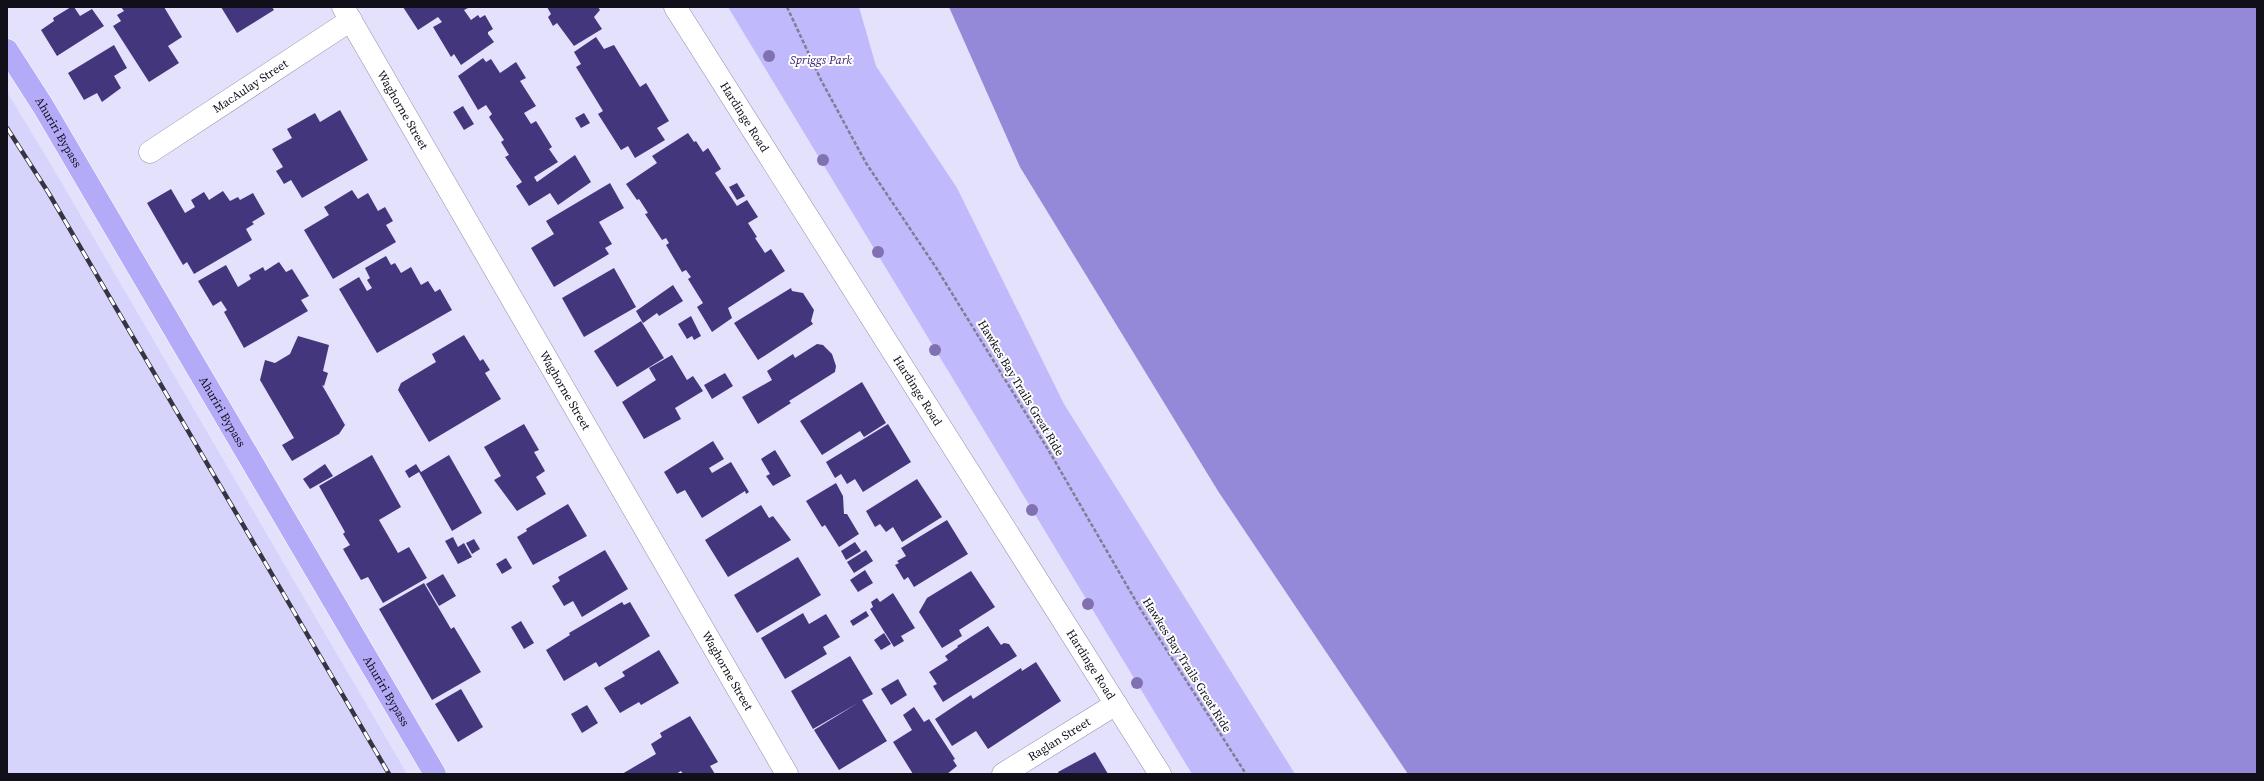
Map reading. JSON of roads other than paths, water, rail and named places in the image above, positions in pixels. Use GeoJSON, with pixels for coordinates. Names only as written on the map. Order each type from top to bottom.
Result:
{"type":"FeatureCollection","features":[{"type":"Feature","properties":{"kind":"highway","name":"Ahuriri Bypass"},"geometry":{"type":"LineString","coordinates":[[7,50],[48,113],[435,774]]}},
{"type":"Feature","properties":{"kind":"street","name":"Hardinge Road"},"geometry":{"type":"LineString","coordinates":[[675,7],[1160,774]]}},
{"type":"Feature","properties":{"kind":"street","name":"MacAulay Street"},"geometry":{"type":"LineString","coordinates":[[150,152],[347,14]]}},
{"type":"Feature","properties":{"kind":"street","name":"Waghorne Street"},"geometry":{"type":"LineString","coordinates":[[347,14],[787,774]]}},
{"type":"Feature","properties":{"kind":"street","name":"Raglan Street"},"geometry":{"type":"LineString","coordinates":[[1003,774],[1116,704]]}},
{"type":"Feature","properties":{"kind":"railway"},"geometry":{"type":"LineString","coordinates":[[7,128],[48,192],[389,774]]}},
{"type":"Feature","properties":{"kind":"park label","name":"Spriggs Park"},"geometry":{"type":"Point","coordinates":[821,60]}}]}
